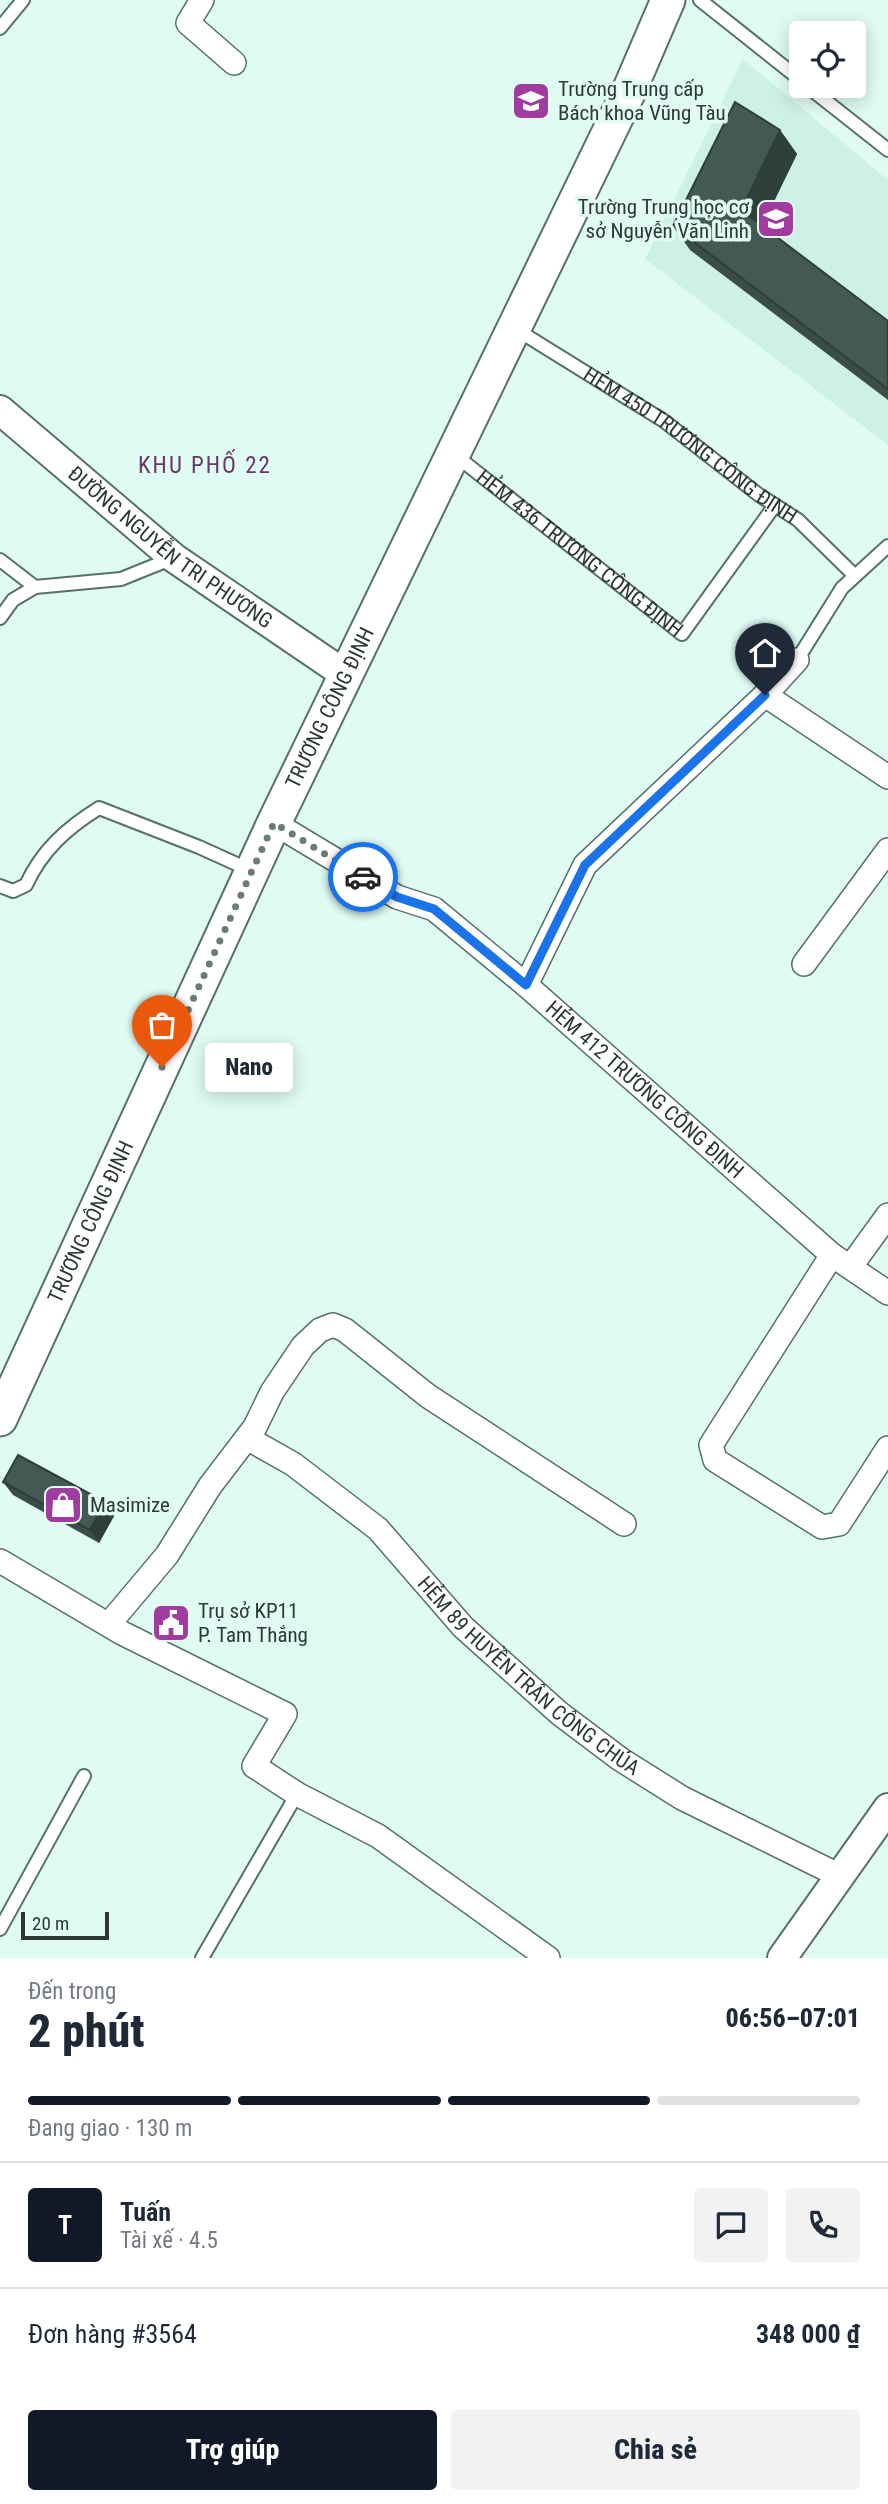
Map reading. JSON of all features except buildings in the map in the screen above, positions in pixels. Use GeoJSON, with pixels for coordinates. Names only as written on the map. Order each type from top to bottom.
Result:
{"type":"FeatureCollection","features":[{"type":"Feature","properties":{"kind":"main road","name":"TRƯƠNG CÔNG ĐỊNH"},"geometry":{"type":"LineString","coordinates":[[1,1411],[274,823],[629,91],[668,0]]}},
{"type":"Feature","properties":{"kind":"street"},"geometry":{"type":"LineString","coordinates":[[202,0],[188,23],[234,63]]}},
{"type":"Feature","properties":{"kind":"street","name":"ĐƯỜNG NGUYỄN TRI PHƯƠNG"},"geometry":{"type":"LineString","coordinates":[[0,410],[173,558],[346,676]]}},
{"type":"Feature","properties":{"kind":"street"},"geometry":{"type":"LineString","coordinates":[[526,985],[585,865],[765,695],[797,660]]}},
{"type":"Feature","properties":{"kind":"street"},"geometry":{"type":"LineString","coordinates":[[765,695],[888,776]]}},
{"type":"Feature","properties":{"kind":"street","name":"HẺM 412 TRƯƠNG CÔNG ĐỊNH"},"geometry":{"type":"LineString","coordinates":[[274,823],[397,897],[434,909],[526,985],[841,1261],[888,1293]]}},
{"type":"Feature","properties":{"kind":"street"},"geometry":{"type":"LineString","coordinates":[[804,964],[888,850]]}},
{"type":"Feature","properties":{"kind":"street"},"geometry":{"type":"LineString","coordinates":[[888,1215],[841,1261],[711,1445],[715,1460],[822,1527],[839,1524],[888,1448]]}},
{"type":"Feature","properties":{"kind":"street"},"geometry":{"type":"LineString","coordinates":[[109,1624],[167,1555],[210,1486],[247,1438],[303,1346],[320,1330],[333,1325],[345,1330],[460,1418],[624,1524]]}},
{"type":"Feature","properties":{"kind":"street","name":"HẺM 89 HUYỀN TRÂN CÔNG CHÚA"},"geometry":{"type":"LineString","coordinates":[[247,1438],[293,1464],[378,1529],[463,1627],[559,1713],[620,1759],[682,1798],[838,1875]]}},
{"type":"Feature","properties":{"kind":"street"},"geometry":{"type":"LineString","coordinates":[[0,1561],[109,1624],[285,1714],[254,1766],[298,1794],[378,1836],[548,1958]]}},
{"type":"Feature","properties":{"kind":"street"},"geometry":{"type":"LineString","coordinates":[[782,1958],[838,1875],[886,1817]]}},
{"type":"Feature","properties":{"kind":"lane"},"geometry":{"type":"LineString","coordinates":[[0,28],[23,0]]}},
{"type":"Feature","properties":{"kind":"lane"},"geometry":{"type":"LineString","coordinates":[[700,0],[789,71]]}},
{"type":"Feature","properties":{"kind":"lane"},"geometry":{"type":"LineString","coordinates":[[822,98],[888,150]]}},
{"type":"Feature","properties":{"kind":"lane","name":"HẺM 450 TRƯƠNG CÔNG ĐỊNH"},"geometry":{"type":"LineString","coordinates":[[513,328],[664,421],[798,520],[855,576]]}},
{"type":"Feature","properties":{"kind":"lane","name":"HẺM 436 TRƯƠNG CÔNG ĐỊNH"},"geometry":{"type":"LineString","coordinates":[[452,453],[682,634],[775,505]]}},
{"type":"Feature","properties":{"kind":"lane"},"geometry":{"type":"LineString","coordinates":[[797,660],[842,588],[888,546]]}},
{"type":"Feature","properties":{"kind":"lane"},"geometry":{"type":"LineString","coordinates":[[0,618],[13,600],[35,587],[121,579],[173,558]]}},
{"type":"Feature","properties":{"kind":"lane"},"geometry":{"type":"LineString","coordinates":[[0,559],[35,587]]}},
{"type":"Feature","properties":{"kind":"lane"},"geometry":{"type":"LineString","coordinates":[[0,886],[13,891],[26,885],[37,862],[70,826],[99,808],[200,847],[252,872]]}},
{"type":"Feature","properties":{"kind":"lane"},"geometry":{"type":"LineString","coordinates":[[0,1929],[84,1776]]}},
{"type":"Feature","properties":{"kind":"lane"},"geometry":{"type":"LineString","coordinates":[[202,1958],[298,1794]]}},
{"type":"Feature","properties":{"kind":"shaded area","name":"Trường Trung học cơ sở Nguyễn Văn Linh"},"geometry":{"type":"Polygon","coordinates":[[[743,59],[888,180],[888,445],[645,259],[743,59]]]}},
{"type":"Feature","properties":{"kind":"way so far"},"geometry":{"type":"LineString","coordinates":[[162,1067],[274,823],[363,877]]}},
{"type":"Feature","properties":{"kind":"place","name":"Trường Trung cấp Bách khoa Vũng Tàu"},"geometry":{"type":"Point","coordinates":[531,101]}},
{"type":"Feature","properties":{"kind":"place","name":"Trường Trung học cơ sở Nguyễn Văn Linh"},"geometry":{"type":"Point","coordinates":[776,219]}},
{"type":"Feature","properties":{"kind":"place","name":"Nano"},"geometry":{"type":"Point","coordinates":[162,1067]}},
{"type":"Feature","properties":{"kind":"place","name":"Masimize"},"geometry":{"type":"Point","coordinates":[63,1505]}},
{"type":"Feature","properties":{"kind":"place","name":"Trụ sở KP11 P. Tam Thắng"},"geometry":{"type":"Point","coordinates":[171,1623]}},
{"type":"Feature","properties":{"kind":"district","name":"KHU PHỐ 22"},"geometry":{"type":"Point","coordinates":[205,465]}},
{"type":"Feature","properties":{"kind":"route"},"geometry":{"type":"LineString","coordinates":[[363,877],[397,897],[434,909],[526,985],[585,865],[765,695]]}}]}
